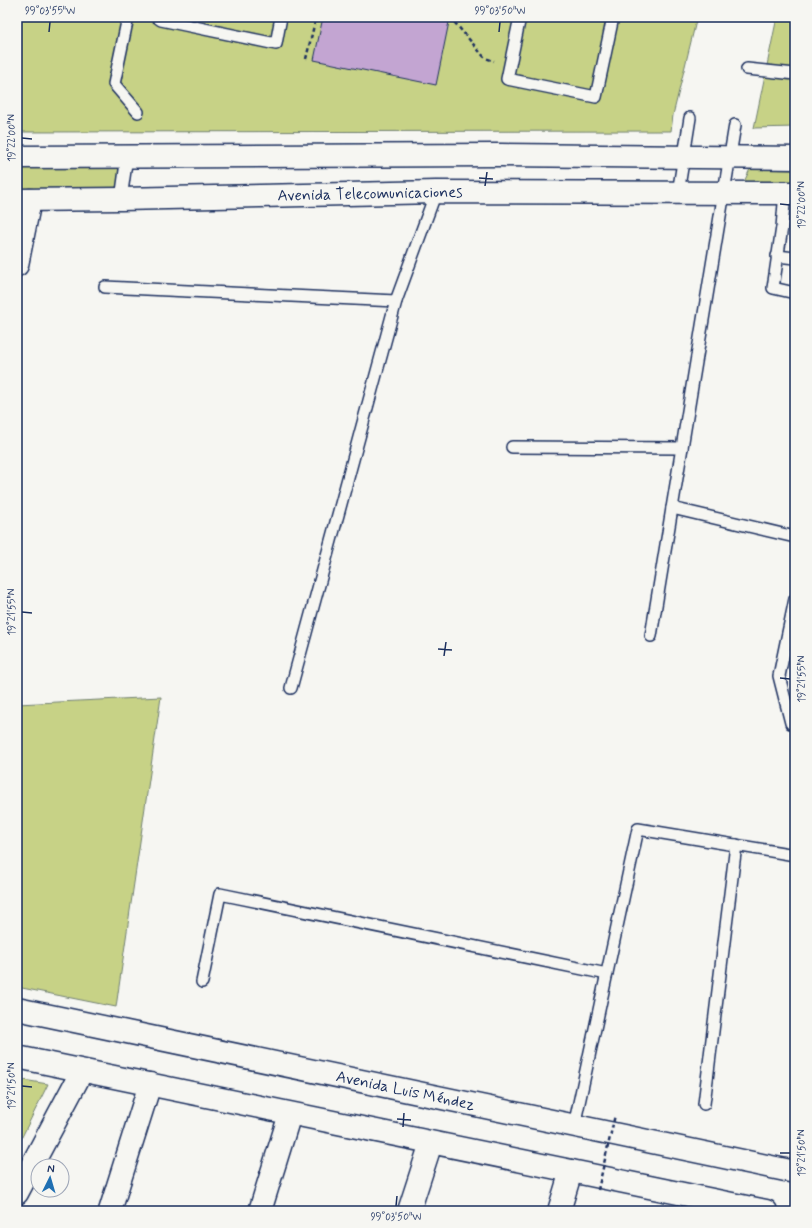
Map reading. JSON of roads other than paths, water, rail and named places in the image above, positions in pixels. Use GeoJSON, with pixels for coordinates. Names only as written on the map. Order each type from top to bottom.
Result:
{"type":"FeatureCollection","features":[{"type":"Feature","properties":{"kind":"street"},"geometry":{"type":"LineString","coordinates":[[17,157],[501,155],[795,158]]}},
{"type":"Feature","properties":{"kind":"street","name":"Avenida Telecomunicaciones"},"geometry":{"type":"LineString","coordinates":[[24,200],[436,192],[790,193]]}},
{"type":"Feature","properties":{"kind":"street"},"geometry":{"type":"LineString","coordinates":[[17,265],[24,200]]}},
{"type":"Feature","properties":{"kind":"street","name":"Avenida Luis Méndez"},"geometry":{"type":"LineString","coordinates":[[17,1010],[795,1172]]}},
{"type":"Feature","properties":{"kind":"street"},"geometry":{"type":"LineString","coordinates":[[17,1057],[571,1171],[713,1206],[766,1211]]}},
{"type":"Feature","properties":{"kind":"street"},"geometry":{"type":"LineString","coordinates":[[17,1193],[82,1071]]}},
{"type":"Feature","properties":{"kind":"street"},"geometry":{"type":"LineString","coordinates":[[110,1211],[150,1084]]}},
{"type":"Feature","properties":{"kind":"street"},"geometry":{"type":"LineString","coordinates":[[260,1211],[290,1114]]}},
{"type":"Feature","properties":{"kind":"street"},"geometry":{"type":"LineString","coordinates":[[409,1211],[431,1143]]}},
{"type":"Feature","properties":{"kind":"street"},"geometry":{"type":"LineString","coordinates":[[559,1211],[571,1171]]}},
{"type":"Feature","properties":{"kind":"lane"},"geometry":{"type":"LineString","coordinates":[[128,17],[114,84],[138,112]]}},
{"type":"Feature","properties":{"kind":"lane"},"geometry":{"type":"LineString","coordinates":[[157,17],[161,20],[276,44],[281,17]]}},
{"type":"Feature","properties":{"kind":"lane"},"geometry":{"type":"LineString","coordinates":[[520,17],[507,79],[596,97],[613,17]]}},
{"type":"Feature","properties":{"kind":"lane"},"geometry":{"type":"LineString","coordinates":[[747,69],[795,74]]}},
{"type":"Feature","properties":{"kind":"lane"},"geometry":{"type":"LineString","coordinates":[[678,193],[690,118]]}},
{"type":"Feature","properties":{"kind":"lane"},"geometry":{"type":"LineString","coordinates":[[651,636],[735,125]]}},
{"type":"Feature","properties":{"kind":"lane"},"geometry":{"type":"LineString","coordinates":[[122,199],[126,156]]}},
{"type":"Feature","properties":{"kind":"lane"},"geometry":{"type":"LineString","coordinates":[[290,688],[396,302],[436,192]]}},
{"type":"Feature","properties":{"kind":"lane"},"geometry":{"type":"LineString","coordinates":[[790,193],[777,256],[773,288],[795,293]]}},
{"type":"Feature","properties":{"kind":"lane"},"geometry":{"type":"LineString","coordinates":[[777,256],[795,258]]}},
{"type":"Feature","properties":{"kind":"lane"},"geometry":{"type":"LineString","coordinates":[[105,287],[396,302]]}},
{"type":"Feature","properties":{"kind":"lane"},"geometry":{"type":"LineString","coordinates":[[512,447],[682,448]]}},
{"type":"Feature","properties":{"kind":"lane"},"geometry":{"type":"LineString","coordinates":[[672,508],[795,536]]}},
{"type":"Feature","properties":{"kind":"lane"},"geometry":{"type":"LineString","coordinates":[[795,599],[778,676],[791,723],[795,723]]}},
{"type":"Feature","properties":{"kind":"lane"},"geometry":{"type":"LineString","coordinates":[[574,1126],[638,829],[795,854]]}},
{"type":"Feature","properties":{"kind":"lane"},"geometry":{"type":"LineString","coordinates":[[704,1104],[736,845]]}},
{"type":"Feature","properties":{"kind":"lane"},"geometry":{"type":"LineString","coordinates":[[202,982],[220,894],[607,974]]}}]}
